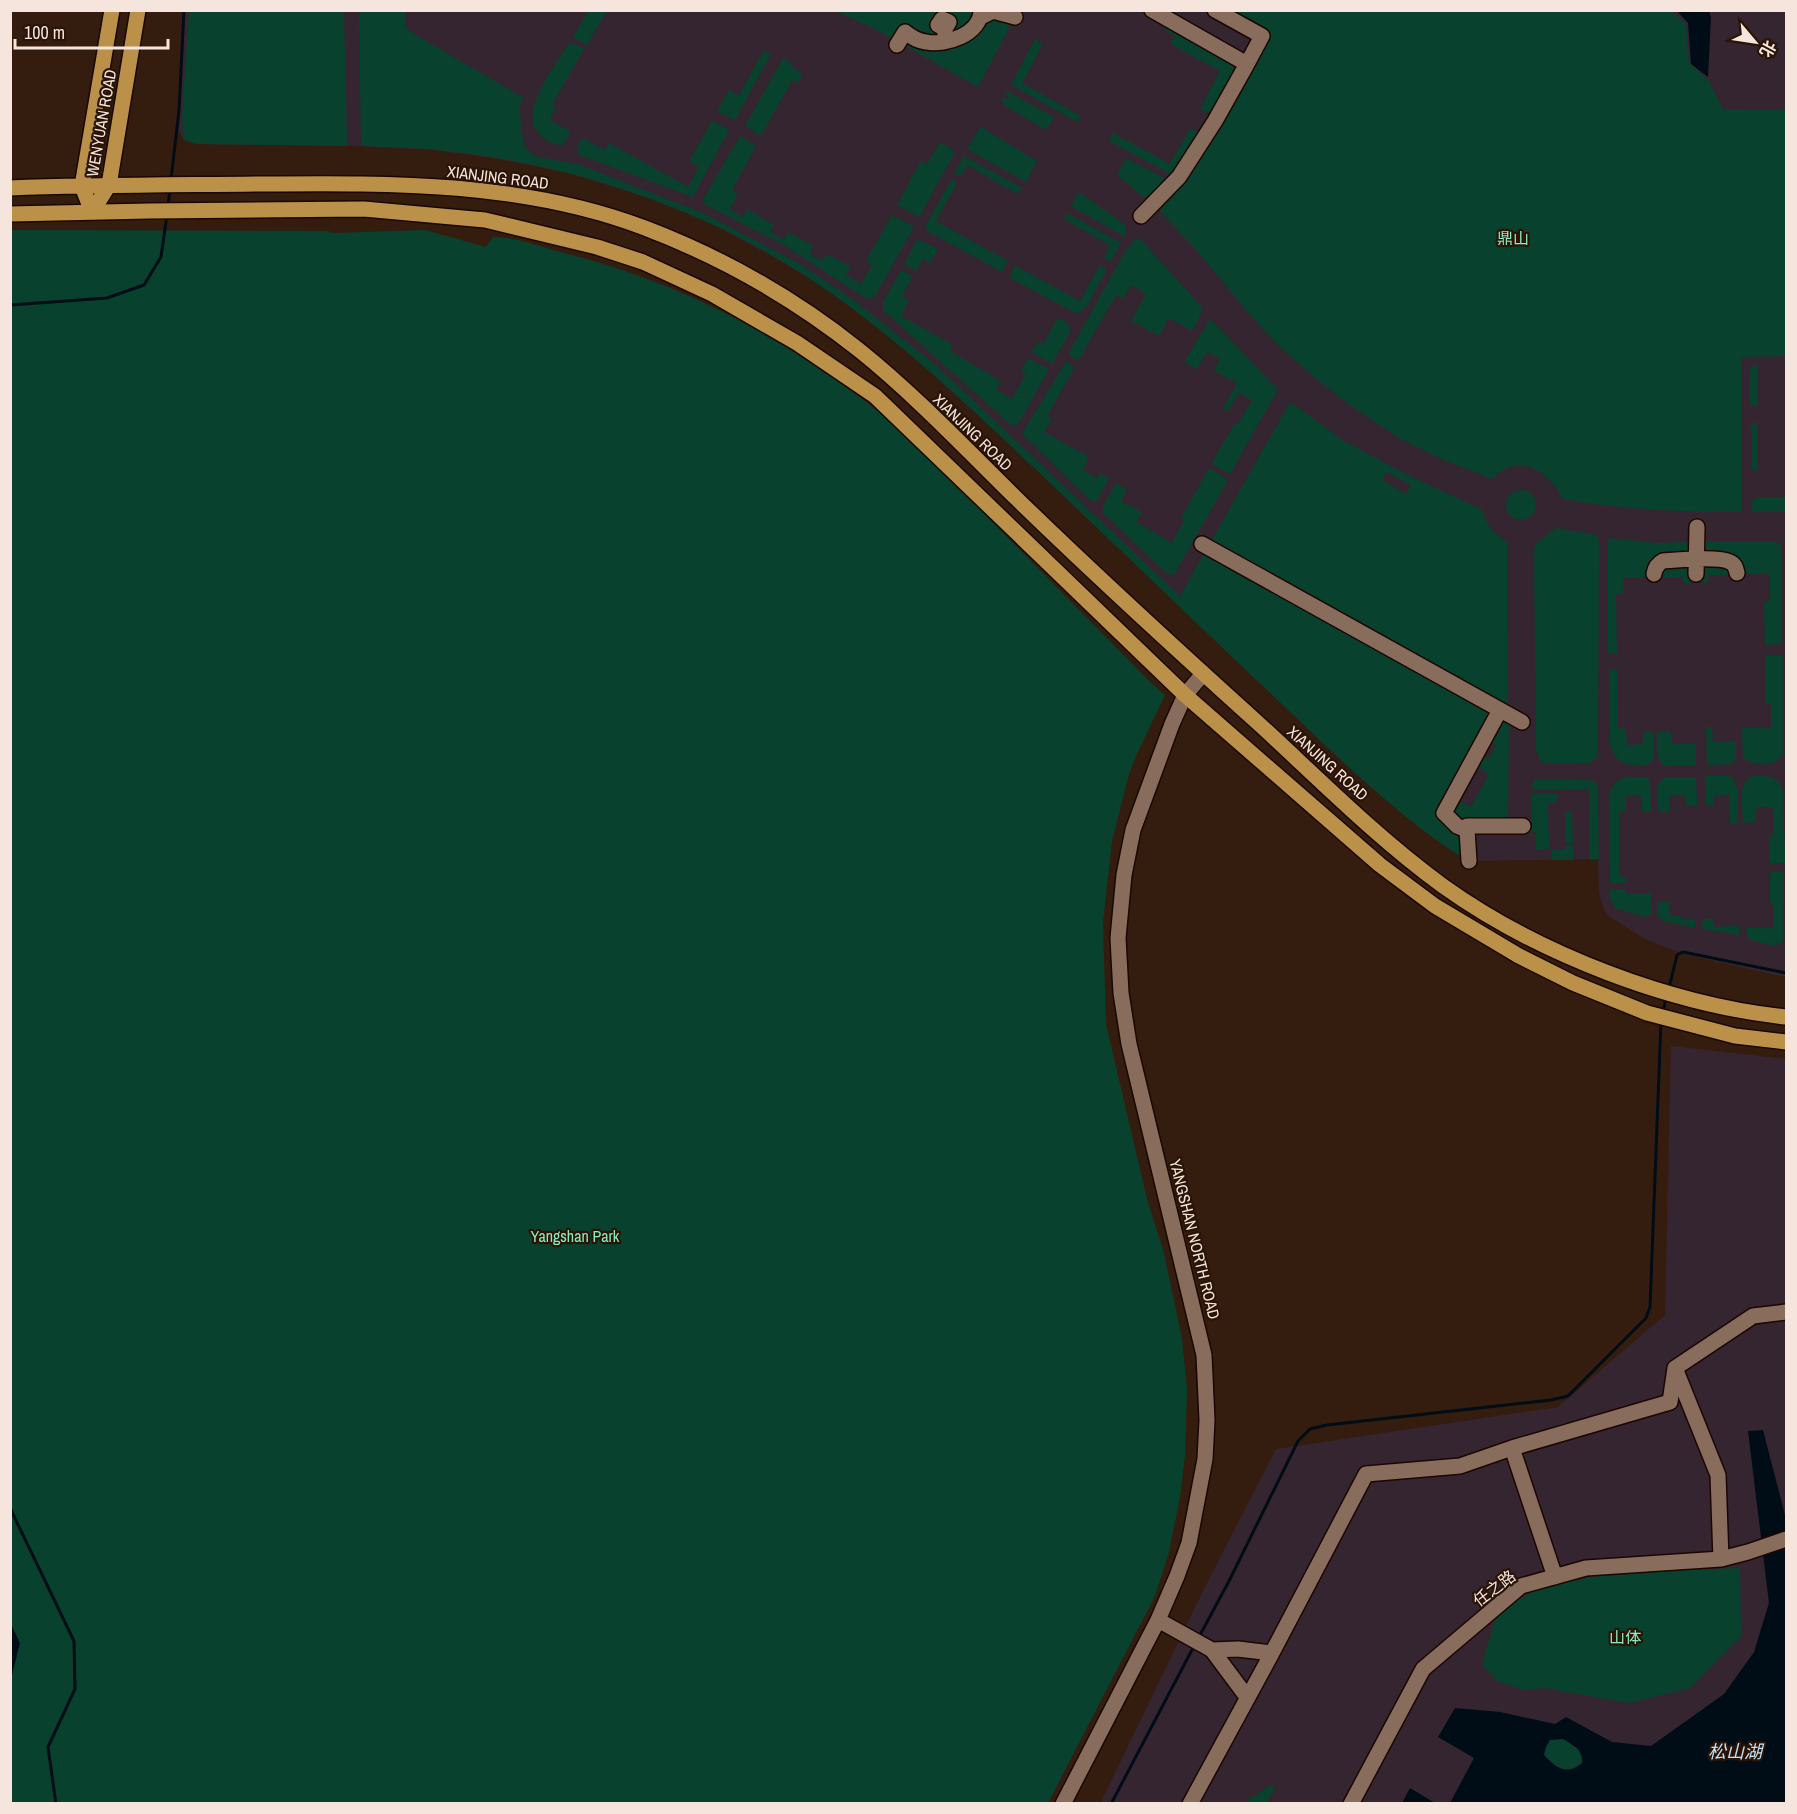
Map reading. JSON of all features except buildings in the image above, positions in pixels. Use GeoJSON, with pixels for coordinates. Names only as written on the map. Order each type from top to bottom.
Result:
{"type":"FeatureCollection","features":[{"type":"Feature","properties":{"kind":"main road","name":"WENYUAN ROAD"},"geometry":{"type":"LineString","coordinates":[[92,212],[81,186],[112,10]]}},
{"type":"Feature","properties":{"kind":"main road","name":"WENYUAN ROAD"},"geometry":{"type":"LineString","coordinates":[[92,212],[109,185],[138,10]]}},
{"type":"Feature","properties":{"kind":"main road","name":"XIANJING ROAD"},"geometry":{"type":"LineString","coordinates":[[10,188],[109,185],[357,184],[454,188],[527,196],[601,213],[678,242],[756,281],[811,315],[858,350],[897,383],[1036,518],[1203,674],[1389,843],[1438,883],[1472,906],[1536,940],[1653,989],[1725,1009],[1786,1017]]}},
{"type":"Feature","properties":{"kind":"main road"},"geometry":{"type":"LineString","coordinates":[[10,214],[363,209],[485,219],[606,250],[643,262],[712,294],[797,343],[875,396],[1185,695],[1372,858],[1435,906],[1519,956],[1647,1013],[1735,1036],[1786,1042]]}},
{"type":"Feature","properties":{"kind":"street"},"geometry":{"type":"LineString","coordinates":[[1152,10],[1247,64]]}},
{"type":"Feature","properties":{"kind":"street"},"geometry":{"type":"LineString","coordinates":[[1141,216],[1179,177],[1215,121],[1262,36],[1215,10]]}},
{"type":"Feature","properties":{"kind":"street"},"geometry":{"type":"LineString","coordinates":[[897,45],[905,32],[928,43],[945,35],[960,37],[977,24],[981,14],[993,11],[1004,12],[1015,17]]}},
{"type":"Feature","properties":{"kind":"street"},"geometry":{"type":"LineString","coordinates":[[1696,567],[1697,527]]}},
{"type":"Feature","properties":{"kind":"street"},"geometry":{"type":"LineString","coordinates":[[1202,544],[1522,722]]}},
{"type":"Feature","properties":{"kind":"street"},"geometry":{"type":"LineString","coordinates":[[1654,574],[1655,568],[1663,561],[1696,567],[1730,561],[1736,566],[1737,573]]}},
{"type":"Feature","properties":{"kind":"street","name":"YANGSHAN NORTH ROAD"},"geometry":{"type":"LineString","coordinates":[[1063,1803],[1158,1620],[1177,1575],[1189,1543],[1205,1460],[1207,1420],[1204,1355],[1129,1044],[1121,993],[1118,938],[1124,875],[1133,830],[1185,695],[1203,674]]}},
{"type":"Feature","properties":{"kind":"street"},"geometry":{"type":"LineString","coordinates":[[1467,830],[1457,826],[1444,813],[1500,710]]}},
{"type":"Feature","properties":{"kind":"street"},"geometry":{"type":"LineString","coordinates":[[1468,861],[1467,826],[1522,826]]}},
{"type":"Feature","properties":{"kind":"street"},"geometry":{"type":"LineString","coordinates":[[1190,1803],[1366,1474],[1460,1466],[1512,1448],[1670,1402],[1675,1368],[1754,1316],[1786,1312]]}},
{"type":"Feature","properties":{"kind":"street"},"geometry":{"type":"LineString","coordinates":[[1675,1368],[1718,1475],[1721,1559]]}},
{"type":"Feature","properties":{"kind":"street"},"geometry":{"type":"LineString","coordinates":[[1512,1448],[1555,1577]]}},
{"type":"Feature","properties":{"kind":"street","name":"任之路"},"geometry":{"type":"LineString","coordinates":[[1351,1803],[1423,1669],[1521,1586],[1586,1568],[1721,1559],[1786,1539]]}},
{"type":"Feature","properties":{"kind":"street"},"geometry":{"type":"LineString","coordinates":[[1158,1620],[1212,1650],[1247,1697]]}},
{"type":"Feature","properties":{"kind":"street"},"geometry":{"type":"LineString","coordinates":[[1212,1650],[1238,1649],[1272,1653]]}},
{"type":"Feature","properties":{"kind":"shaded area"},"geometry":{"type":"Polygon","coordinates":[[[184,11],[1786,11],[1786,977],[1683,954],[1645,939],[1610,917],[1604,910],[1599,893],[1598,859],[1469,861],[1446,847],[1356,774],[1004,439],[915,358],[867,318],[829,291],[717,226],[651,199],[573,174],[499,159],[435,150],[354,146],[196,144],[184,140],[177,128],[184,11]]]}},
{"type":"Feature","properties":{"kind":"shaded area"},"geometry":{"type":"Polygon","coordinates":[[[1671,1046],[1786,1059],[1786,1803],[1100,1804],[1204,1589],[1276,1449],[1558,1407],[1665,1315],[1671,1046]]]}},
{"type":"Feature","properties":{"kind":"green space"},"geometry":{"type":"Polygon","coordinates":[[[589,10],[607,11],[587,45],[573,37],[589,10]]]}},
{"type":"Feature","properties":{"kind":"green space"},"geometry":{"type":"Polygon","coordinates":[[[189,11],[344,11],[347,146],[196,144],[184,140],[182,118],[189,11]]]}},
{"type":"Feature","properties":{"kind":"green space"},"geometry":{"type":"Polygon","coordinates":[[[359,11],[406,11],[405,26],[414,34],[524,98],[520,105],[521,128],[524,144],[531,154],[578,164],[705,214],[800,264],[855,301],[937,366],[1180,596],[1206,550],[1495,712],[1440,812],[1465,832],[1466,860],[1408,819],[1354,772],[993,429],[920,363],[882,331],[803,274],[716,226],[683,211],[614,186],[544,167],[472,154],[417,148],[361,146],[359,11]]]}},
{"type":"Feature","properties":{"kind":"green space"},"geometry":{"type":"Polygon","coordinates":[[[835,11],[1018,11],[978,87],[873,28],[835,11]]]}},
{"type":"Feature","properties":{"kind":"green space","name":"鼎山"},"geometry":{"type":"Polygon","coordinates":[[[1231,11],[1671,11],[1686,24],[1689,63],[1708,80],[1723,109],[1786,110],[1786,356],[1741,357],[1742,512],[1652,510],[1563,499],[1557,489],[1541,473],[1522,466],[1512,466],[1492,479],[1439,458],[1399,438],[1320,382],[1280,347],[1159,210],[1181,187],[1200,159],[1270,38],[1268,31],[1231,11]]]}},
{"type":"Feature","properties":{"kind":"green space"},"geometry":{"type":"Polygon","coordinates":[[[1169,23],[1235,63],[1236,69],[1210,114],[1200,109],[1220,71],[1171,44],[1175,36],[1165,30],[1169,23]]]}},
{"type":"Feature","properties":{"kind":"green space"},"geometry":{"type":"Polygon","coordinates":[[[1035,39],[1043,44],[1022,83],[1081,116],[1077,122],[1011,85],[1035,39]]]}},
{"type":"Feature","properties":{"kind":"green space"},"geometry":{"type":"Polygon","coordinates":[[[570,42],[584,49],[552,105],[556,107],[550,120],[571,132],[562,146],[544,138],[535,128],[533,115],[536,100],[543,85],[570,42]]]}},
{"type":"Feature","properties":{"kind":"green space"},"geometry":{"type":"Polygon","coordinates":[[[764,50],[771,54],[735,120],[717,111],[729,90],[739,95],[764,50]]]}},
{"type":"Feature","properties":{"kind":"green space"},"geometry":{"type":"Polygon","coordinates":[[[783,58],[792,63],[791,67],[803,74],[798,83],[792,80],[761,136],[745,126],[783,58]]]}},
{"type":"Feature","properties":{"kind":"green space"},"geometry":{"type":"Polygon","coordinates":[[[1007,91],[1054,117],[1046,130],[1004,105],[1002,99],[1003,97],[1007,99],[1009,96],[1005,94],[1007,91]]]}},
{"type":"Feature","properties":{"kind":"green space"},"geometry":{"type":"Polygon","coordinates":[[[712,121],[729,130],[693,197],[578,153],[577,148],[582,138],[605,150],[609,143],[688,187],[699,167],[689,161],[712,121]]]}},
{"type":"Feature","properties":{"kind":"green space"},"geometry":{"type":"Polygon","coordinates":[[[980,128],[1037,161],[1026,182],[967,149],[980,128]]]}},
{"type":"Feature","properties":{"kind":"green space"},"geometry":{"type":"Polygon","coordinates":[[[1190,128],[1199,133],[1172,175],[1109,141],[1113,133],[1170,164],[1190,128]]]}},
{"type":"Feature","properties":{"kind":"green space"},"geometry":{"type":"Polygon","coordinates":[[[740,136],[756,146],[732,190],[738,194],[730,209],[743,217],[747,209],[774,225],[770,232],[783,240],[788,232],[814,246],[809,254],[822,261],[827,254],[851,267],[846,275],[861,284],[872,265],[866,261],[892,215],[914,227],[874,298],[867,299],[784,245],[704,204],[703,200],[740,136]]]}},
{"type":"Feature","properties":{"kind":"green space"},"geometry":{"type":"Polygon","coordinates":[[[940,142],[953,150],[954,154],[919,217],[897,205],[921,161],[927,164],[940,142]]]}},
{"type":"Feature","properties":{"kind":"green space"},"geometry":{"type":"Polygon","coordinates":[[[964,156],[1022,188],[1018,194],[967,165],[960,177],[954,173],[964,156]]]}},
{"type":"Feature","properties":{"kind":"green space"},"geometry":{"type":"Polygon","coordinates":[[[1126,158],[1168,180],[1146,199],[1117,175],[1126,158]]]}},
{"type":"Feature","properties":{"kind":"green space"},"geometry":{"type":"Polygon","coordinates":[[[951,180],[957,183],[936,221],[1008,261],[1002,272],[927,231],[926,225],[951,180]]]}},
{"type":"Feature","properties":{"kind":"green space"},"geometry":{"type":"Polygon","coordinates":[[[1079,192],[1121,222],[1126,228],[1125,237],[1071,206],[1079,192]]]}},
{"type":"Feature","properties":{"kind":"green space"},"geometry":{"type":"Polygon","coordinates":[[[1067,213],[1121,243],[1111,262],[1104,258],[1110,245],[1064,219],[1067,213]]]}},
{"type":"Feature","properties":{"kind":"green space","name":"Yangshan Park"},"geometry":{"type":"Polygon","coordinates":[[[10,230],[328,231],[333,233],[425,230],[486,247],[493,237],[518,240],[608,265],[654,281],[740,321],[782,345],[822,370],[901,429],[1165,695],[1129,774],[1112,841],[1103,922],[1106,1024],[1147,1199],[1164,1253],[1182,1339],[1187,1389],[1185,1456],[1180,1497],[1169,1552],[1155,1596],[1048,1803],[11,1803],[10,230]]]}},
{"type":"Feature","properties":{"kind":"green space"},"geometry":{"type":"Polygon","coordinates":[[[1136,238],[1141,240],[1202,307],[1202,312],[1192,331],[1169,318],[1159,336],[1131,321],[1146,294],[1131,285],[1123,299],[1116,295],[1078,361],[1071,357],[1069,352],[1126,250],[1136,238]]]}},
{"type":"Feature","properties":{"kind":"green space"},"geometry":{"type":"Polygon","coordinates":[[[917,240],[938,249],[930,263],[923,259],[916,271],[904,264],[917,240]]]}},
{"type":"Feature","properties":{"kind":"green space"},"geometry":{"type":"Polygon","coordinates":[[[1014,265],[1080,301],[1100,265],[1107,269],[1087,306],[1077,314],[1010,278],[1014,265]]]}},
{"type":"Feature","properties":{"kind":"green space"},"geometry":{"type":"Polygon","coordinates":[[[901,270],[913,276],[902,296],[909,300],[901,316],[953,345],[950,351],[1001,381],[996,390],[1012,399],[1026,374],[1021,371],[1028,358],[1049,369],[1016,425],[1011,425],[883,310],[883,302],[901,270]]]}},
{"type":"Feature","properties":{"kind":"green space"},"geometry":{"type":"Polygon","coordinates":[[[1058,318],[1069,325],[1070,332],[1052,364],[1031,352],[1038,342],[1043,344],[1058,318]]]}},
{"type":"Feature","properties":{"kind":"green space"},"geometry":{"type":"Polygon","coordinates":[[[1210,319],[1277,388],[1230,474],[1211,464],[1235,423],[1238,424],[1252,400],[1239,393],[1228,411],[1223,409],[1237,383],[1214,371],[1220,359],[1207,352],[1197,369],[1184,362],[1210,319]]]}},
{"type":"Feature","properties":{"kind":"green space"},"geometry":{"type":"Polygon","coordinates":[[[1066,362],[1075,367],[1047,416],[1052,419],[1044,432],[1089,457],[1083,470],[1097,478],[1100,473],[1109,478],[1094,502],[1024,436],[1024,430],[1066,362]]]}},
{"type":"Feature","properties":{"kind":"green space"},"geometry":{"type":"Polygon","coordinates":[[[1757,364],[1758,406],[1750,406],[1750,369],[1757,364]]]}},
{"type":"Feature","properties":{"kind":"green space"},"geometry":{"type":"Polygon","coordinates":[[[1289,404],[1293,404],[1344,441],[1408,475],[1481,509],[1490,527],[1507,543],[1508,707],[1209,545],[1289,404]],[[1386,472],[1382,480],[1406,494],[1411,485],[1386,472]]]}},
{"type":"Feature","properties":{"kind":"green space"},"geometry":{"type":"Polygon","coordinates":[[[1751,423],[1758,423],[1758,473],[1752,469],[1751,423]]]}},
{"type":"Feature","properties":{"kind":"green space"},"geometry":{"type":"Polygon","coordinates":[[[1209,468],[1225,478],[1227,482],[1175,573],[1171,575],[1165,572],[1103,513],[1103,506],[1116,483],[1127,489],[1121,501],[1142,512],[1136,522],[1172,543],[1184,521],[1181,518],[1209,468]]]}},
{"type":"Feature","properties":{"kind":"green space"},"geometry":{"type":"Polygon","coordinates":[[[1521,490],[1531,495],[1536,505],[1531,515],[1521,520],[1511,515],[1506,505],[1511,495],[1521,490]]]}},
{"type":"Feature","properties":{"kind":"green space"},"geometry":{"type":"Polygon","coordinates":[[[1756,497],[1786,497],[1786,512],[1752,512],[1752,501],[1756,497]]]}},
{"type":"Feature","properties":{"kind":"green space"},"geometry":{"type":"Polygon","coordinates":[[[1556,528],[1593,534],[1599,541],[1598,750],[1596,758],[1590,763],[1545,764],[1540,760],[1536,751],[1534,550],[1537,543],[1556,528]]]}},
{"type":"Feature","properties":{"kind":"green space"},"geometry":{"type":"Polygon","coordinates":[[[1610,538],[1657,543],[1689,542],[1693,547],[1688,555],[1656,555],[1648,566],[1647,577],[1623,577],[1624,594],[1616,594],[1617,654],[1608,654],[1608,541],[1610,538]]]}},
{"type":"Feature","properties":{"kind":"green space"},"geometry":{"type":"Polygon","coordinates":[[[1705,541],[1774,541],[1780,544],[1782,550],[1782,644],[1765,645],[1764,602],[1770,601],[1770,574],[1742,574],[1704,556],[1701,544],[1705,541]]]}},
{"type":"Feature","properties":{"kind":"green space"},"geometry":{"type":"Polygon","coordinates":[[[1700,565],[1724,565],[1734,575],[1708,575],[1708,582],[1701,583],[1700,565]]]}},
{"type":"Feature","properties":{"kind":"green space"},"geometry":{"type":"Polygon","coordinates":[[[1663,566],[1691,566],[1691,583],[1683,583],[1683,577],[1657,577],[1663,566]]]}},
{"type":"Feature","properties":{"kind":"green space"},"geometry":{"type":"Polygon","coordinates":[[[1780,655],[1783,657],[1783,754],[1776,761],[1758,764],[1743,757],[1742,728],[1771,728],[1771,704],[1765,703],[1765,656],[1780,655]]]}},
{"type":"Feature","properties":{"kind":"green space"},"geometry":{"type":"Polygon","coordinates":[[[1609,669],[1617,669],[1618,728],[1626,729],[1627,745],[1643,744],[1643,732],[1653,731],[1654,758],[1648,765],[1635,765],[1620,761],[1610,745],[1609,669]]]}},
{"type":"Feature","properties":{"kind":"green space"},"geometry":{"type":"Polygon","coordinates":[[[1502,716],[1509,721],[1508,819],[1466,823],[1449,816],[1456,799],[1471,807],[1489,774],[1475,766],[1481,754],[1489,758],[1496,745],[1488,740],[1502,716]]]}},
{"type":"Feature","properties":{"kind":"green space"},"geometry":{"type":"Polygon","coordinates":[[[1706,727],[1712,727],[1713,742],[1736,741],[1736,756],[1732,764],[1707,765],[1706,727]]]}},
{"type":"Feature","properties":{"kind":"green space"},"geometry":{"type":"Polygon","coordinates":[[[1671,731],[1672,744],[1696,743],[1696,765],[1665,766],[1661,763],[1657,751],[1657,732],[1671,731]]]}},
{"type":"Feature","properties":{"kind":"green space"},"geometry":{"type":"Polygon","coordinates":[[[1705,776],[1731,776],[1737,786],[1737,824],[1730,824],[1729,795],[1713,795],[1713,805],[1706,805],[1705,776]]]}},
{"type":"Feature","properties":{"kind":"green space"},"geometry":{"type":"Polygon","coordinates":[[[1753,776],[1775,779],[1783,791],[1785,863],[1770,863],[1769,835],[1773,835],[1773,807],[1756,807],[1756,822],[1743,823],[1742,790],[1744,784],[1753,776]]]}},
{"type":"Feature","properties":{"kind":"green space"},"geometry":{"type":"Polygon","coordinates":[[[1626,777],[1647,777],[1650,780],[1651,811],[1642,811],[1642,795],[1626,795],[1626,811],[1619,812],[1619,876],[1626,877],[1626,883],[1610,883],[1609,796],[1615,784],[1626,777]]]}},
{"type":"Feature","properties":{"kind":"green space"},"geometry":{"type":"Polygon","coordinates":[[[1665,777],[1696,777],[1697,805],[1686,805],[1686,795],[1669,795],[1669,811],[1658,811],[1657,785],[1665,777]]]}},
{"type":"Feature","properties":{"kind":"green space"},"geometry":{"type":"Polygon","coordinates":[[[1536,779],[1590,780],[1596,783],[1599,859],[1590,860],[1590,789],[1532,789],[1536,779]]]}},
{"type":"Feature","properties":{"kind":"green space"},"geometry":{"type":"Polygon","coordinates":[[[1532,794],[1557,794],[1557,802],[1548,803],[1549,849],[1536,849],[1536,833],[1532,832],[1532,794]]]}},
{"type":"Feature","properties":{"kind":"green space"},"geometry":{"type":"Polygon","coordinates":[[[1565,812],[1572,812],[1573,843],[1565,843],[1565,812]]]}},
{"type":"Feature","properties":{"kind":"green space"},"geometry":{"type":"Polygon","coordinates":[[[1565,846],[1573,846],[1573,860],[1552,860],[1552,850],[1565,850],[1565,846]]]}},
{"type":"Feature","properties":{"kind":"green space"},"geometry":{"type":"Polygon","coordinates":[[[1784,871],[1783,941],[1775,946],[1750,940],[1746,928],[1774,928],[1774,903],[1770,903],[1770,872],[1784,871]]]}},
{"type":"Feature","properties":{"kind":"green space"},"geometry":{"type":"Polygon","coordinates":[[[1610,889],[1626,889],[1626,893],[1651,893],[1652,911],[1650,915],[1646,917],[1615,908],[1610,899],[1610,889]]]}},
{"type":"Feature","properties":{"kind":"green space"},"geometry":{"type":"Polygon","coordinates":[[[1670,901],[1670,916],[1681,916],[1681,920],[1695,919],[1695,928],[1664,921],[1657,916],[1657,902],[1670,901]]]}},
{"type":"Feature","properties":{"kind":"green space"},"geometry":{"type":"Polygon","coordinates":[[[1702,919],[1713,919],[1714,927],[1739,926],[1739,935],[1703,929],[1702,919]]]}},
{"type":"Feature","properties":{"kind":"green space","name":"山体"},"geometry":{"type":"Polygon","coordinates":[[[1740,1568],[1741,1636],[1690,1688],[1629,1703],[1544,1688],[1524,1690],[1497,1681],[1482,1664],[1497,1614],[1539,1587],[1599,1576],[1740,1568]]]}},
{"type":"Feature","properties":{"kind":"green space"},"geometry":{"type":"Polygon","coordinates":[[[1563,1739],[1577,1748],[1581,1754],[1582,1763],[1577,1767],[1562,1769],[1544,1755],[1550,1740],[1563,1739]]]}},
{"type":"Feature","properties":{"kind":"green space"},"geometry":{"type":"Polygon","coordinates":[[[1271,1785],[1275,1789],[1266,1803],[1243,1803],[1271,1785]]]}},
{"type":"Feature","properties":{"kind":"water"},"geometry":{"type":"Polygon","coordinates":[[[1677,11],[1709,11],[1711,17],[1708,77],[1691,64],[1688,23],[1677,11]]]}},
{"type":"Feature","properties":{"kind":"water","name":"松山湖"},"geometry":{"type":"Polygon","coordinates":[[[1763,1430],[1786,1519],[1786,1803],[1450,1803],[1474,1758],[1438,1737],[1455,1708],[1500,1712],[1555,1724],[1566,1717],[1612,1742],[1651,1746],[1724,1694],[1754,1652],[1769,1603],[1748,1431],[1763,1430]],[[1563,1739],[1550,1740],[1544,1755],[1562,1769],[1577,1767],[1582,1763],[1581,1754],[1563,1739]]]}},
{"type":"Feature","properties":{"kind":"water"},"geometry":{"type":"Polygon","coordinates":[[[11,1624],[20,1643],[11,1679],[11,1624]]]}},
{"type":"Feature","properties":{"kind":"water"},"geometry":{"type":"Polygon","coordinates":[[[1410,1788],[1435,1803],[1402,1803],[1410,1788]]]}},
{"type":"Feature","properties":{"kind":"waterway"},"geometry":{"type":"LineString","coordinates":[[171,179],[179,111],[184,10]]}},
{"type":"Feature","properties":{"kind":"waterway"},"geometry":{"type":"LineString","coordinates":[[168,206],[170,189]]}},
{"type":"Feature","properties":{"kind":"waterway"},"geometry":{"type":"LineString","coordinates":[[10,305],[107,298],[144,285],[161,257],[167,215]]}},
{"type":"Feature","properties":{"kind":"waterway"},"geometry":{"type":"LineString","coordinates":[[1669,988],[1677,955],[1683,952],[1786,973]]}},
{"type":"Feature","properties":{"kind":"waterway"},"geometry":{"type":"LineString","coordinates":[[1663,1012],[1666,998]]}},
{"type":"Feature","properties":{"kind":"waterway"},"geometry":{"type":"LineString","coordinates":[[1199,1637],[1298,1441],[1310,1429],[1327,1425],[1551,1400],[1568,1396],[1646,1318],[1650,1307],[1661,1021]]}},
{"type":"Feature","properties":{"kind":"waterway"},"geometry":{"type":"LineString","coordinates":[[10,1508],[74,1641],[75,1689],[48,1747],[56,1804]]}},
{"type":"Feature","properties":{"kind":"waterway"},"geometry":{"type":"LineString","coordinates":[[1111,1804],[1194,1646]]}}]}
